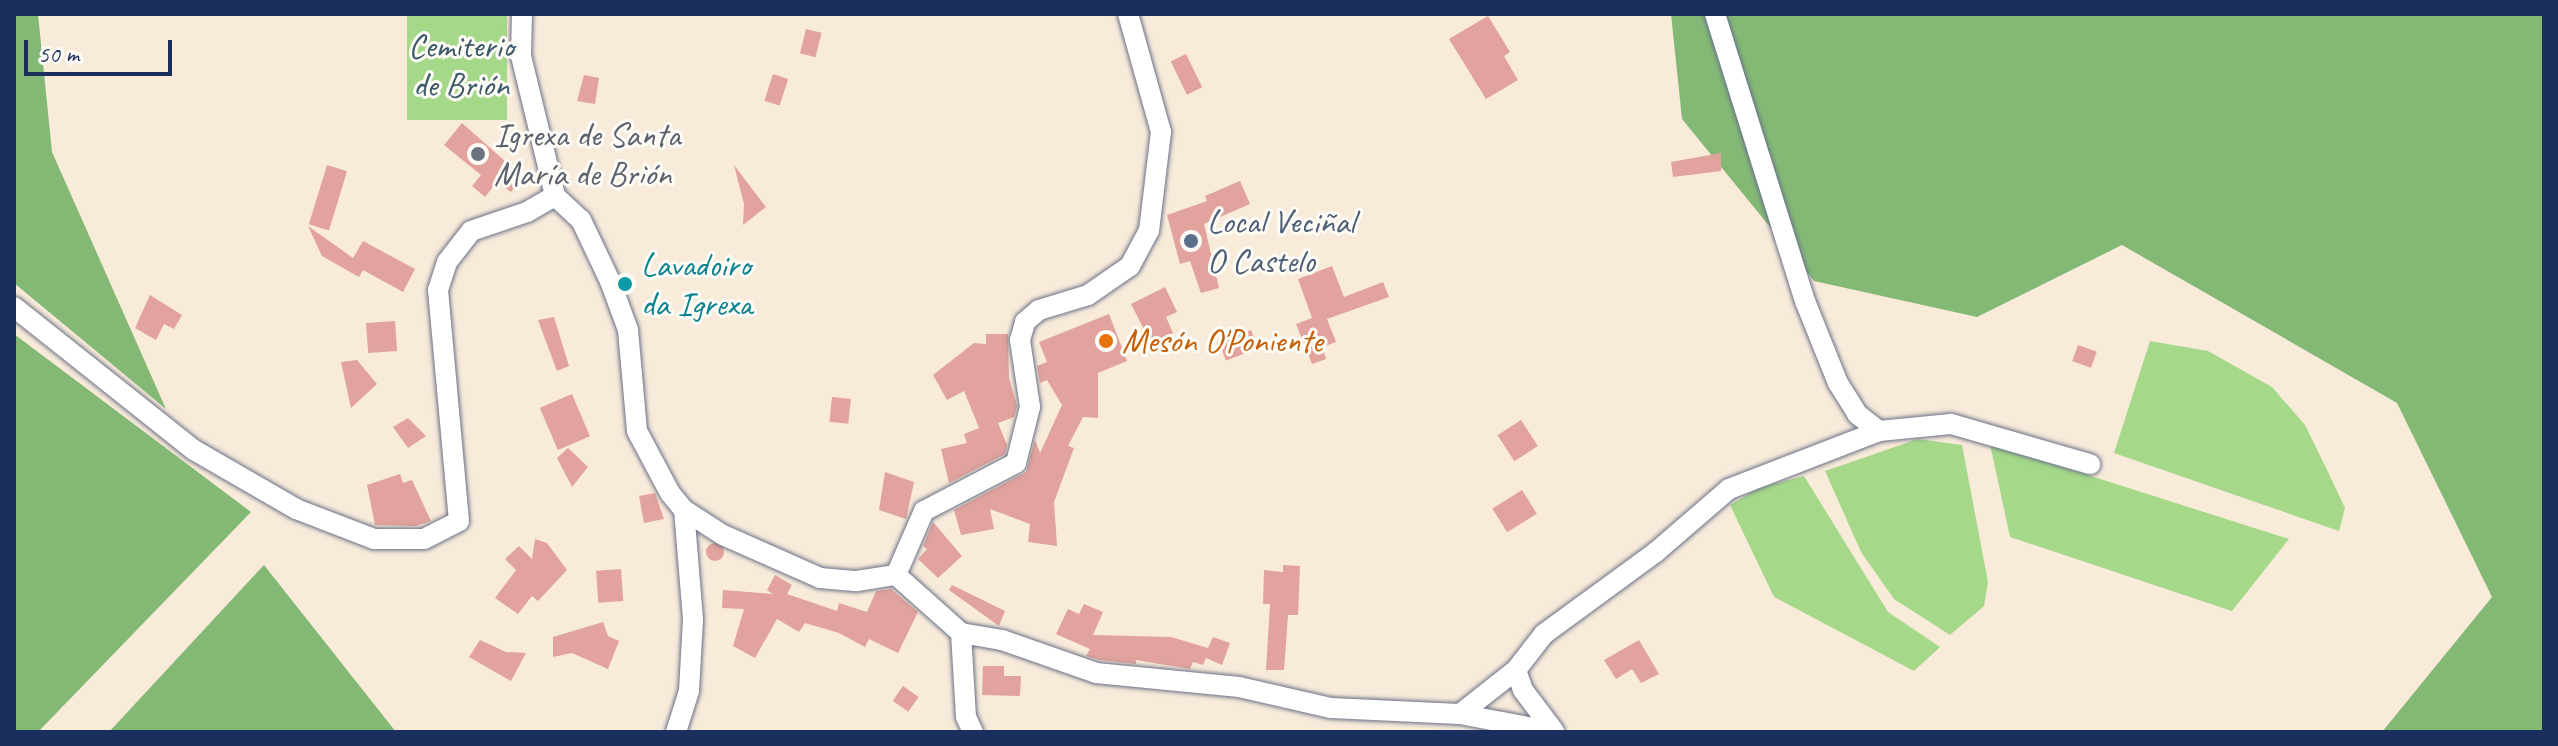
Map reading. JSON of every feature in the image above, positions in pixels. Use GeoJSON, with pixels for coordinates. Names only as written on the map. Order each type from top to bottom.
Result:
{"type":"FeatureCollection","features":[{"type":"Feature","properties":{"kind":"street"},"geometry":{"type":"LineString","coordinates":[[522,14],[521,56],[555,196],[581,220],[610,281],[628,330],[637,431],[684,510],[693,619],[689,691],[676,732]]}},
{"type":"Feature","properties":{"kind":"street"},"geometry":{"type":"LineString","coordinates":[[896,575],[924,511],[1016,463],[1030,407],[1020,340],[1025,322],[1039,310],[1088,295],[1130,266],[1149,231],[1161,132],[1128,14]]}},
{"type":"Feature","properties":{"kind":"street"},"geometry":{"type":"LineString","coordinates":[[1715,14],[1805,301],[1838,383],[1857,414],[1879,431]]}},
{"type":"Feature","properties":{"kind":"street"},"geometry":{"type":"LineString","coordinates":[[14,307],[194,450],[296,509],[374,539],[424,539],[459,521],[438,290],[447,262],[471,231],[527,212],[555,196]]}},
{"type":"Feature","properties":{"kind":"street"},"geometry":{"type":"LineString","coordinates":[[1460,714],[1516,670],[1544,634],[1656,552],[1729,489],[1879,431],[1951,424],[2090,464]]}},
{"type":"Feature","properties":{"kind":"street"},"geometry":{"type":"LineString","coordinates":[[684,510],[723,535],[820,578],[857,581],[896,575]]}},
{"type":"Feature","properties":{"kind":"street"},"geometry":{"type":"LineString","coordinates":[[896,575],[961,633],[1002,640],[1096,673],[1227,685],[1331,708],[1460,714],[1553,731]]}},
{"type":"Feature","properties":{"kind":"street"},"geometry":{"type":"LineString","coordinates":[[961,633],[966,717],[973,732]]}},
{"type":"Feature","properties":{"kind":"street"},"geometry":{"type":"LineString","coordinates":[[1516,670],[1523,690],[1553,731]]}},
{"type":"Feature","properties":{"kind":"green space"},"geometry":{"type":"Polygon","coordinates":[[[14,14],[38,14],[52,152],[166,409],[14,283],[14,14]]]}},
{"type":"Feature","properties":{"kind":"green space","name":"Cemiterio de Brión"},"geometry":{"type":"Polygon","coordinates":[[[407,14],[507,14],[507,120],[407,120],[407,14]]]}},
{"type":"Feature","properties":{"kind":"green space"},"geometry":{"type":"Polygon","coordinates":[[[1671,14],[2544,14],[2544,732],[2382,732],[2492,597],[2397,403],[2122,245],[1977,317],[1814,281],[1682,119],[1671,14]]]}},
{"type":"Feature","properties":{"kind":"green space"},"geometry":{"type":"Polygon","coordinates":[[[14,334],[251,512],[38,732],[14,732],[14,334]]]}},
{"type":"Feature","properties":{"kind":"green space"},"geometry":{"type":"Polygon","coordinates":[[[2150,341],[2208,351],[2272,387],[2305,425],[2345,508],[2339,531],[2114,453],[2150,341]]]}},
{"type":"Feature","properties":{"kind":"green space"},"geometry":{"type":"Polygon","coordinates":[[[1918,439],[1962,445],[1988,582],[1984,606],[1950,635],[1894,599],[1861,552],[1825,471],[1918,439]]]}},
{"type":"Feature","properties":{"kind":"green space"},"geometry":{"type":"Polygon","coordinates":[[[1990,444],[2289,539],[2232,611],[2010,537],[1990,444]]]}},
{"type":"Feature","properties":{"kind":"green space"},"geometry":{"type":"Polygon","coordinates":[[[1804,476],[1888,612],[1940,647],[1914,671],[1774,597],[1730,505],[1761,487],[1804,476]]]}},
{"type":"Feature","properties":{"kind":"green space"},"geometry":{"type":"Polygon","coordinates":[[[264,565],[396,732],[109,732],[264,565]]]}},
{"type":"Feature","properties":{"kind":"building"},"geometry":{"type":"Polygon","coordinates":[[[1488,16],[1510,52],[1504,56],[1518,80],[1486,99],[1449,39],[1488,16]]]}},
{"type":"Feature","properties":{"kind":"building"},"geometry":{"type":"Polygon","coordinates":[[[806,29],[822,33],[815,57],[800,53],[806,29]]]}},
{"type":"Feature","properties":{"kind":"building"},"geometry":{"type":"Polygon","coordinates":[[[1186,54],[1202,87],[1187,95],[1171,61],[1186,54]]]}},
{"type":"Feature","properties":{"kind":"building"},"geometry":{"type":"Polygon","coordinates":[[[773,74],[788,79],[780,106],[764,101],[773,74]]]}},
{"type":"Feature","properties":{"kind":"building"},"geometry":{"type":"Polygon","coordinates":[[[584,75],[599,78],[595,104],[577,101],[584,75]]]}},
{"type":"Feature","properties":{"kind":"building","name":"Igrexa de Santa María de Brión"},"geometry":{"type":"Polygon","coordinates":[[[462,123],[523,177],[511,192],[497,182],[485,197],[472,186],[481,175],[444,145],[462,123]]]}},
{"type":"Feature","properties":{"kind":"building"},"geometry":{"type":"Polygon","coordinates":[[[1721,153],[1721,171],[1673,177],[1671,162],[1721,153]]]}},
{"type":"Feature","properties":{"kind":"building"},"geometry":{"type":"Polygon","coordinates":[[[327,165],[347,171],[329,230],[309,224],[327,165]]]}},
{"type":"Feature","properties":{"kind":"building"},"geometry":{"type":"Polygon","coordinates":[[[734,165],[766,207],[743,225],[744,204],[734,165]]]}},
{"type":"Feature","properties":{"kind":"building"},"geometry":{"type":"Polygon","coordinates":[[[1240,181],[1250,204],[1204,224],[1219,288],[1201,293],[1190,261],[1180,264],[1167,215],[1207,201],[1205,196],[1240,181]]]}},
{"type":"Feature","properties":{"kind":"building"},"geometry":{"type":"Polygon","coordinates":[[[308,226],[353,258],[363,241],[415,269],[403,292],[363,270],[359,277],[322,256],[308,226]]]}},
{"type":"Feature","properties":{"kind":"building"},"geometry":{"type":"Polygon","coordinates":[[[1332,266],[1344,297],[1383,282],[1389,297],[1327,319],[1336,342],[1322,347],[1326,359],[1312,364],[1296,324],[1312,318],[1298,279],[1332,266]]]}},
{"type":"Feature","properties":{"kind":"building"},"geometry":{"type":"Polygon","coordinates":[[[1165,287],[1177,312],[1166,317],[1173,333],[1152,345],[1131,304],[1165,287]]]}},
{"type":"Feature","properties":{"kind":"building"},"geometry":{"type":"Polygon","coordinates":[[[150,295],[182,315],[174,329],[164,324],[156,340],[135,328],[150,295]]]}},
{"type":"Feature","properties":{"kind":"building"},"geometry":{"type":"Polygon","coordinates":[[[1109,314],[1127,361],[1098,373],[1098,418],[1083,417],[1068,446],[1074,448],[1054,502],[1057,546],[1028,542],[1030,524],[990,509],[994,529],[961,535],[954,510],[1026,472],[1035,440],[1040,453],[1062,405],[1047,380],[1040,383],[1037,366],[1047,362],[1039,342],[1109,314]]]}},
{"type":"Feature","properties":{"kind":"building"},"geometry":{"type":"Polygon","coordinates":[[[554,317],[569,366],[557,371],[538,320],[554,317]]]}},
{"type":"Feature","properties":{"kind":"building"},"geometry":{"type":"Polygon","coordinates":[[[395,321],[397,351],[368,353],[366,323],[395,321]]]}},
{"type":"Feature","properties":{"kind":"building"},"geometry":{"type":"Polygon","coordinates":[[[1251,330],[1258,349],[1226,360],[1219,342],[1251,330]]]}},
{"type":"Feature","properties":{"kind":"building"},"geometry":{"type":"Polygon","coordinates":[[[986,334],[1008,334],[1009,378],[1017,406],[1014,417],[998,423],[1007,445],[1005,454],[949,483],[941,449],[967,443],[964,434],[979,428],[964,391],[947,400],[933,375],[974,343],[986,344],[986,334]]]}},
{"type":"Feature","properties":{"kind":"building"},"geometry":{"type":"Polygon","coordinates":[[[2078,345],[2097,352],[2091,368],[2072,361],[2078,345]]]}},
{"type":"Feature","properties":{"kind":"building"},"geometry":{"type":"Polygon","coordinates":[[[357,360],[377,384],[351,408],[341,362],[357,360]]]}},
{"type":"Feature","properties":{"kind":"building"},"geometry":{"type":"Polygon","coordinates":[[[572,394],[590,436],[558,450],[540,408],[572,394]]]}},
{"type":"Feature","properties":{"kind":"building"},"geometry":{"type":"Polygon","coordinates":[[[832,397],[851,399],[848,424],[829,422],[832,397]]]}},
{"type":"Feature","properties":{"kind":"building"},"geometry":{"type":"Polygon","coordinates":[[[408,418],[426,436],[408,448],[393,427],[408,418]]]}},
{"type":"Feature","properties":{"kind":"building"},"geometry":{"type":"Polygon","coordinates":[[[1521,420],[1538,446],[1514,461],[1498,435],[1521,420]]]}},
{"type":"Feature","properties":{"kind":"building"},"geometry":{"type":"Polygon","coordinates":[[[568,448],[588,467],[572,487],[557,458],[568,448]]]}},
{"type":"Feature","properties":{"kind":"building"},"geometry":{"type":"Polygon","coordinates":[[[885,472],[914,482],[906,519],[879,510],[885,472]]]}},
{"type":"Feature","properties":{"kind":"building"},"geometry":{"type":"Polygon","coordinates":[[[400,474],[403,483],[412,480],[431,521],[416,526],[375,525],[367,485],[400,474]]]}},
{"type":"Feature","properties":{"kind":"building"},"geometry":{"type":"Polygon","coordinates":[[[1522,490],[1537,514],[1507,532],[1492,509],[1522,490]]]}},
{"type":"Feature","properties":{"kind":"building"},"geometry":{"type":"Polygon","coordinates":[[[655,493],[664,519],[644,523],[639,496],[655,493]]]}},
{"type":"Feature","properties":{"kind":"building"},"geometry":{"type":"Polygon","coordinates":[[[933,522],[962,556],[938,578],[918,559],[927,549],[923,546],[933,522]]]}},
{"type":"Feature","properties":{"kind":"building"},"geometry":{"type":"Polygon","coordinates":[[[535,539],[547,543],[567,570],[538,601],[532,596],[518,614],[495,598],[516,570],[505,559],[519,546],[532,559],[535,539]]]}},
{"type":"Feature","properties":{"kind":"building"},"geometry":{"type":"Polygon","coordinates":[[[711,543],[719,543],[724,552],[722,559],[711,561],[706,556],[706,548],[711,543]]]}},
{"type":"Feature","properties":{"kind":"building"},"geometry":{"type":"Polygon","coordinates":[[[1283,565],[1300,566],[1298,615],[1288,615],[1284,670],[1266,670],[1270,604],[1263,604],[1264,570],[1283,572],[1283,565]]]}},
{"type":"Feature","properties":{"kind":"building"},"geometry":{"type":"Polygon","coordinates":[[[621,569],[623,601],[598,603],[596,571],[621,569]]]}},
{"type":"Feature","properties":{"kind":"building"},"geometry":{"type":"Polygon","coordinates":[[[775,575],[792,585],[787,594],[837,611],[839,603],[867,612],[876,591],[891,589],[918,612],[898,653],[869,639],[865,647],[839,633],[805,623],[799,632],[777,619],[755,658],[733,646],[744,609],[722,608],[723,590],[773,594],[767,590],[775,575]]]}},
{"type":"Feature","properties":{"kind":"building"},"geometry":{"type":"Polygon","coordinates":[[[952,585],[1005,611],[999,626],[949,590],[952,585]]]}},
{"type":"Feature","properties":{"kind":"building"},"geometry":{"type":"Polygon","coordinates":[[[1084,604],[1103,612],[1093,635],[1171,637],[1208,648],[1213,637],[1230,643],[1222,665],[1206,658],[1203,665],[1193,662],[1190,669],[1136,660],[1136,664],[1100,660],[1086,656],[1090,649],[1056,634],[1068,609],[1079,614],[1084,604]]]}},
{"type":"Feature","properties":{"kind":"building"},"geometry":{"type":"Polygon","coordinates":[[[603,622],[608,636],[619,641],[608,669],[572,653],[553,657],[553,637],[603,622]]]}},
{"type":"Feature","properties":{"kind":"building"},"geometry":{"type":"Polygon","coordinates":[[[480,640],[506,652],[526,653],[511,681],[469,657],[480,640]]]}},
{"type":"Feature","properties":{"kind":"building"},"geometry":{"type":"Polygon","coordinates":[[[1639,640],[1659,674],[1641,683],[1632,669],[1616,679],[1604,660],[1639,640]]]}},
{"type":"Feature","properties":{"kind":"building"},"geometry":{"type":"Polygon","coordinates":[[[983,666],[1004,666],[1004,676],[1021,676],[1020,696],[982,695],[983,666]]]}},
{"type":"Feature","properties":{"kind":"building"},"geometry":{"type":"Polygon","coordinates":[[[903,686],[919,697],[908,712],[893,701],[903,686]]]}},
{"type":"Feature","properties":{"kind":"place","name":"Igrexa de Santa María de Brión"},"geometry":{"type":"Point","coordinates":[478,154]}},
{"type":"Feature","properties":{"kind":"place","name":"Local Veciñal O Castelo"},"geometry":{"type":"Point","coordinates":[1191,241]}},
{"type":"Feature","properties":{"kind":"place","name":"Lavadoiro da Igrexa"},"geometry":{"type":"Point","coordinates":[625,284]}},
{"type":"Feature","properties":{"kind":"place","name":"Mesón O'Poniente"},"geometry":{"type":"Point","coordinates":[1106,341]}}]}
